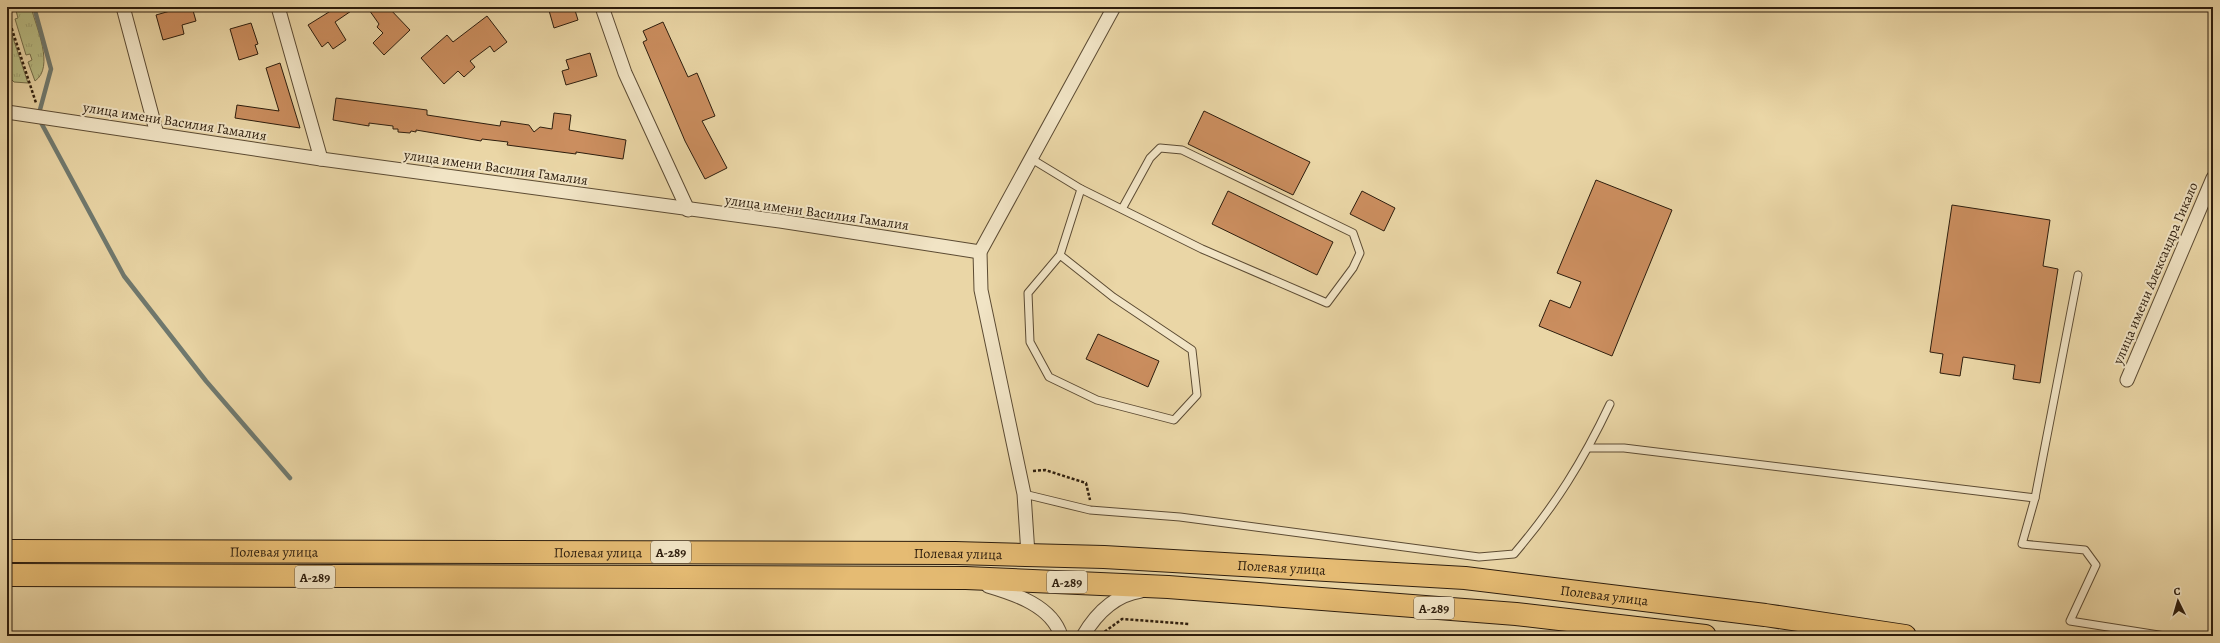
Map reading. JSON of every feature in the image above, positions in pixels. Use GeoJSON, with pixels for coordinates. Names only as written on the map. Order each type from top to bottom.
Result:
{"type":"FeatureCollection","features":[{"type":"Feature","properties":{"kind":"highway","name":"Полевая улица"},"geometry":{"type":"LineString","coordinates":[[7,551],[1028,554],[1465,578],[1765,615],[1904,636]]}},
{"type":"Feature","properties":{"kind":"highway","name":"Полевая улица"},"geometry":{"type":"LineString","coordinates":[[7,575],[966,578],[1168,587],[1516,614],[1705,636]]}},
{"type":"Feature","properties":{"kind":"street"},"geometry":{"type":"LineString","coordinates":[[123,7],[157,134]]}},
{"type":"Feature","properties":{"kind":"street"},"geometry":{"type":"LineString","coordinates":[[278,7],[321,159]]}},
{"type":"Feature","properties":{"kind":"street"},"geometry":{"type":"LineString","coordinates":[[602,7],[625,73],[688,210]]}},
{"type":"Feature","properties":{"kind":"street"},"geometry":{"type":"LineString","coordinates":[[1028,554],[1024,494],[981,290],[980,252],[1030,158],[1114,7]]}},
{"type":"Feature","properties":{"kind":"street","name":"улица имени Василия Гамалия"},"geometry":{"type":"LineString","coordinates":[[7,112],[321,159],[688,210],[780,221],[980,252]]}},
{"type":"Feature","properties":{"kind":"street","name":"улица имени Александра Гикало"},"geometry":{"type":"LineString","coordinates":[[2127,380],[2213,178]]}},
{"type":"Feature","properties":{"kind":"street","name":"А-289"},"geometry":{"type":"LineString","coordinates":[[966,578],[1018,595],[1047,614],[1061,636]]}},
{"type":"Feature","properties":{"kind":"street","name":"А-289"},"geometry":{"type":"LineString","coordinates":[[1083,636],[1092,621],[1113,602],[1129,593],[1168,587]]}},
{"type":"Feature","properties":{"kind":"lane"},"geometry":{"type":"LineString","coordinates":[[1030,158],[1081,189],[1202,249],[1327,303],[1353,268],[1360,252],[1353,233],[1182,150],[1160,148],[1150,158],[1122,209]]}},
{"type":"Feature","properties":{"kind":"lane"},"geometry":{"type":"LineString","coordinates":[[1060,255],[1113,297],[1192,350],[1197,395],[1174,420],[1097,400],[1049,377],[1030,342],[1028,293],[1060,255],[1081,189]]}},
{"type":"Feature","properties":{"kind":"lane"},"geometry":{"type":"LineString","coordinates":[[2078,275],[2035,498],[2022,544],[2085,550],[2096,565],[2070,621],[2165,636]]}},
{"type":"Feature","properties":{"kind":"lane"},"geometry":{"type":"LineString","coordinates":[[1024,494],[1090,510],[1180,517],[1479,557],[1514,554],[1544,519],[1589,448],[1610,404]]}},
{"type":"Feature","properties":{"kind":"lane"},"geometry":{"type":"LineString","coordinates":[[1589,448],[1624,448],[2035,498]]}},
{"type":"Feature","properties":{"kind":"path"},"geometry":{"type":"LineString","coordinates":[[7,14],[36,102],[35,105],[31,104]]}},
{"type":"Feature","properties":{"kind":"path"},"geometry":{"type":"LineString","coordinates":[[1020,473],[1045,470],[1086,483],[1090,498],[1090,510]]}},
{"type":"Feature","properties":{"kind":"path"},"geometry":{"type":"LineString","coordinates":[[1103,636],[1103,633],[1122,619],[1189,624]]}},
{"type":"Feature","properties":{"kind":"green space"},"geometry":{"type":"Polygon","coordinates":[[[11,7],[31,7],[40,36],[44,57],[44,66],[41,75],[35,81],[28,62],[32,60],[30,54],[26,55],[15,19],[18,18],[16,11],[12,12],[11,7]]]}},
{"type":"Feature","properties":{"kind":"green space"},"geometry":{"type":"Polygon","coordinates":[[[7,20],[28,83],[14,82],[7,75],[7,20]]]}},
{"type":"Feature","properties":{"kind":"building"},"geometry":{"type":"Polygon","coordinates":[[[184,7],[192,7],[196,21],[182,25],[184,34],[163,40],[156,15],[184,7]]]}},
{"type":"Feature","properties":{"kind":"building"},"geometry":{"type":"Polygon","coordinates":[[[337,7],[357,7],[335,22],[346,40],[333,49],[328,42],[322,47],[308,25],[337,7]]]}},
{"type":"Feature","properties":{"kind":"building"},"geometry":{"type":"Polygon","coordinates":[[[367,7],[388,7],[410,30],[384,55],[373,43],[383,33],[377,27],[379,24],[367,7]]]}},
{"type":"Feature","properties":{"kind":"building"},"geometry":{"type":"Polygon","coordinates":[[[548,7],[574,7],[578,20],[554,28],[548,7]]]}},
{"type":"Feature","properties":{"kind":"building"},"geometry":{"type":"Polygon","coordinates":[[[487,16],[507,42],[494,52],[490,46],[470,61],[475,67],[464,77],[458,71],[444,84],[421,58],[447,35],[453,42],[487,16]]]}},
{"type":"Feature","properties":{"kind":"building"},"geometry":{"type":"Polygon","coordinates":[[[663,22],[688,77],[697,73],[715,116],[702,121],[727,168],[705,179],[685,141],[643,42],[647,40],[643,31],[663,22]]]}},
{"type":"Feature","properties":{"kind":"building"},"geometry":{"type":"Polygon","coordinates":[[[251,23],[258,44],[255,45],[258,54],[239,60],[230,29],[251,23]]]}},
{"type":"Feature","properties":{"kind":"building"},"geometry":{"type":"Polygon","coordinates":[[[590,53],[597,76],[566,85],[562,71],[569,69],[566,60],[590,53]]]}},
{"type":"Feature","properties":{"kind":"building"},"geometry":{"type":"Polygon","coordinates":[[[280,63],[300,128],[235,118],[237,105],[279,111],[266,68],[280,63]]]}},
{"type":"Feature","properties":{"kind":"building"},"geometry":{"type":"Polygon","coordinates":[[[336,98],[427,110],[427,115],[500,126],[501,121],[529,125],[534,132],[540,127],[552,129],[554,113],[571,115],[569,130],[626,140],[623,159],[576,152],[576,154],[507,145],[508,142],[482,139],[481,141],[416,130],[416,132],[411,131],[410,133],[398,132],[398,129],[393,129],[393,126],[369,123],[369,126],[333,120],[336,98]]]}},
{"type":"Feature","properties":{"kind":"building"},"geometry":{"type":"Polygon","coordinates":[[[1204,111],[1310,162],[1293,195],[1188,144],[1204,111]]]}},
{"type":"Feature","properties":{"kind":"building"},"geometry":{"type":"Polygon","coordinates":[[[1596,180],[1672,210],[1612,356],[1539,326],[1550,300],[1570,308],[1581,282],[1557,273],[1596,180]]]}},
{"type":"Feature","properties":{"kind":"building"},"geometry":{"type":"Polygon","coordinates":[[[1228,191],[1333,242],[1317,275],[1212,224],[1228,191]]]}},
{"type":"Feature","properties":{"kind":"building"},"geometry":{"type":"Polygon","coordinates":[[[1362,191],[1395,208],[1384,231],[1350,214],[1362,191]]]}},
{"type":"Feature","properties":{"kind":"building"},"geometry":{"type":"Polygon","coordinates":[[[1952,205],[2050,220],[2043,266],[2058,269],[2040,383],[2013,379],[2015,365],[1963,357],[1960,376],[1940,373],[1943,354],[1930,352],[1952,205]]]}},
{"type":"Feature","properties":{"kind":"building"},"geometry":{"type":"Polygon","coordinates":[[[1098,334],[1159,361],[1148,387],[1086,359],[1098,334]]]}},
{"type":"Feature","properties":{"kind":"waterway"},"geometry":{"type":"LineString","coordinates":[[34,7],[51,69],[38,117],[124,276],[206,381],[290,478]]}}]}
